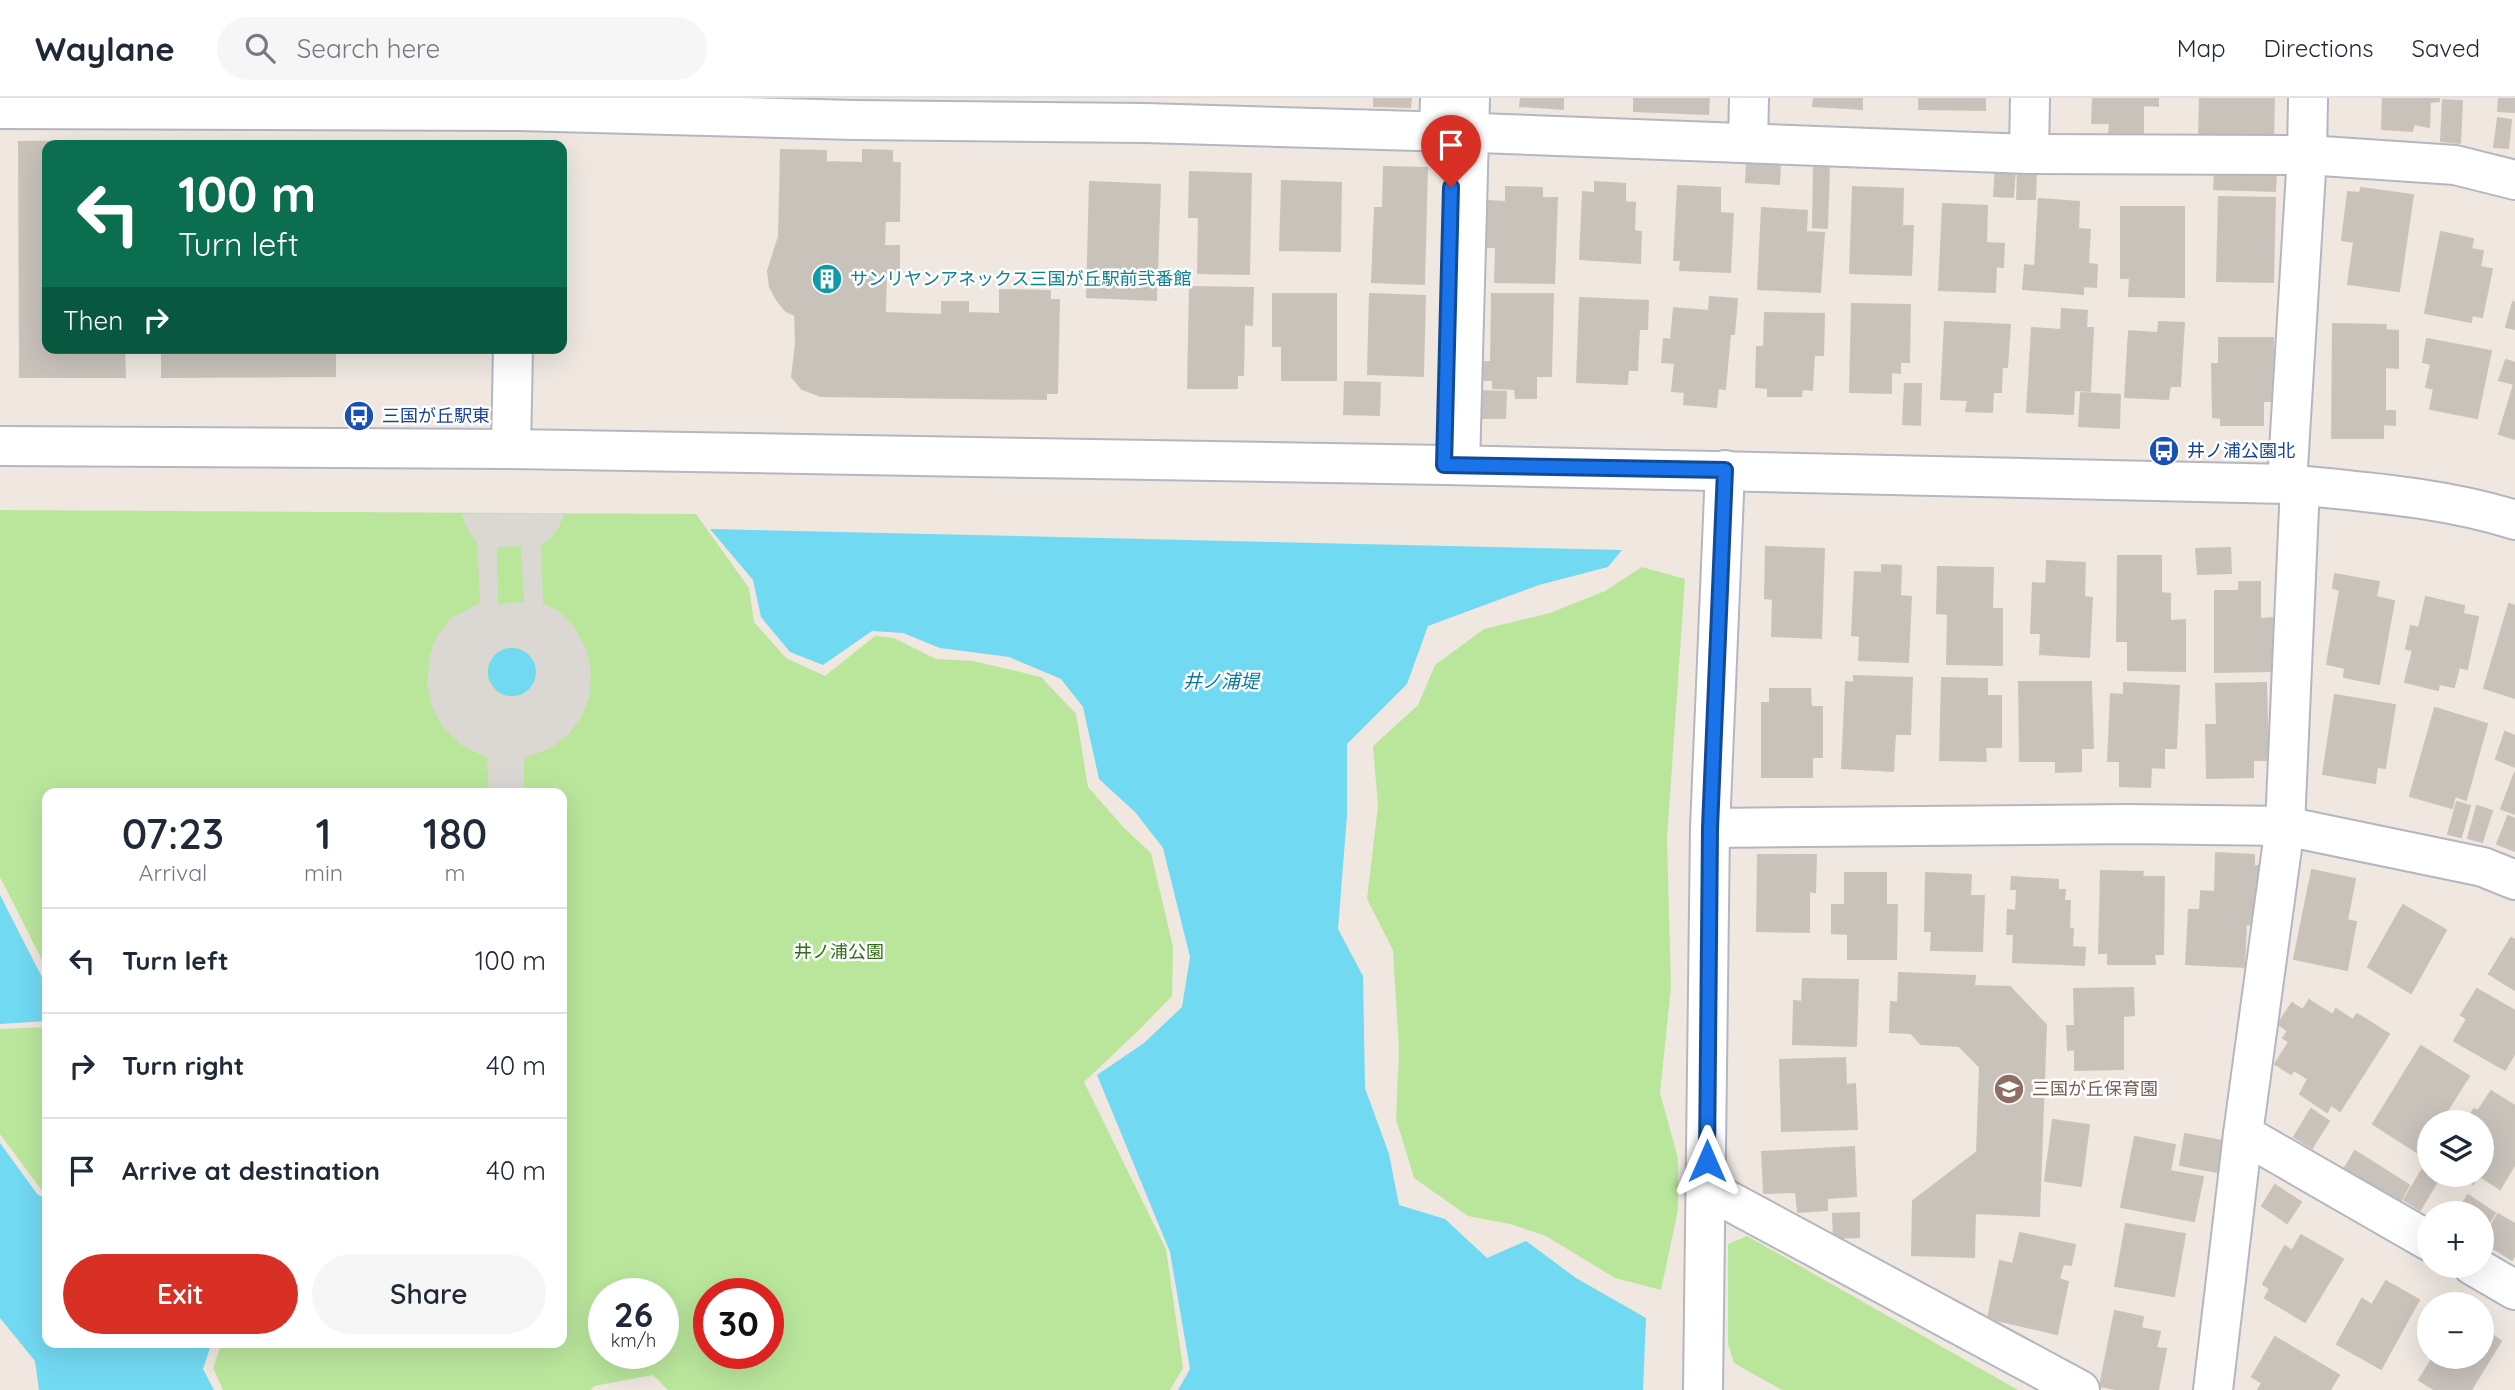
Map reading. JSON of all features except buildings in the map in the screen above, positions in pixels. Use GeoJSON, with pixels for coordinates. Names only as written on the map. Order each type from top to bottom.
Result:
{"type":"FeatureCollection","features":[{"type":"Feature","properties":{"kind":"street"},"geometry":{"type":"LineString","coordinates":[[1748,143],[1749,98]]}},
{"type":"Feature","properties":{"kind":"street"},"geometry":{"type":"LineString","coordinates":[[2029,154],[2030,98]]}},
{"type":"Feature","properties":{"kind":"street"},"geometry":{"type":"LineString","coordinates":[[2213,1390],[2243,1134],[2285,827],[2308,98]]}},
{"type":"Feature","properties":{"kind":"street"},"geometry":{"type":"LineString","coordinates":[[0,109],[518,118],[854,109],[1145,111],[1454,118],[1748,143],[2029,154],[2307,155],[2455,165],[2515,180]]}},
{"type":"Feature","properties":{"kind":"street"},"geometry":{"type":"LineString","coordinates":[[1452,465],[1454,118]]}},
{"type":"Feature","properties":{"kind":"street"},"geometry":{"type":"LineString","coordinates":[[510,449],[513,354]]}},
{"type":"Feature","properties":{"kind":"street"},"geometry":{"type":"LineString","coordinates":[[0,446],[510,449],[1452,465],[2294,485],[2409,498],[2487,511],[2515,520]]}},
{"type":"Feature","properties":{"kind":"street"},"geometry":{"type":"LineString","coordinates":[[1714,1384],[1707,1189],[1710,828],[1725,470]]}},
{"type":"Feature","properties":{"kind":"street"},"geometry":{"type":"LineString","coordinates":[[1710,828],[2114,824],[2285,827],[2483,867],[2515,880]]}},
{"type":"Feature","properties":{"kind":"street"},"geometry":{"type":"LineString","coordinates":[[2243,1134],[2417,1234]]}},
{"type":"Feature","properties":{"kind":"street"},"geometry":{"type":"LineString","coordinates":[[1707,1189],[2080,1390]]}},
{"type":"Feature","properties":{"kind":"street"},"geometry":{"type":"LineString","coordinates":[[2494,1278],[2515,1290]]}},
{"type":"Feature","properties":{"kind":"green space","name":"井ノ浦公園"},"geometry":{"type":"Polygon","coordinates":[[[0,510],[696,514],[749,588],[754,622],[786,658],[825,676],[875,636],[894,638],[936,659],[973,661],[1041,677],[1076,714],[1088,787],[1125,829],[1151,853],[1173,947],[1172,996],[1084,1082],[1166,1249],[1183,1368],[1170,1390],[668,1390],[653,1375],[594,1386],[591,1390],[223,1390],[213,1368],[220,1348],[567,1348],[567,788],[42,788],[42,960],[0,877],[0,510]]]}},
{"type":"Feature","properties":{"kind":"green space"},"geometry":{"type":"Polygon","coordinates":[[[1642,567],[1685,579],[1667,839],[1671,987],[1660,1093],[1678,1158],[1678,1210],[1661,1290],[1615,1278],[1546,1236],[1510,1224],[1468,1216],[1414,1178],[1396,1119],[1399,1050],[1393,950],[1367,899],[1378,806],[1373,746],[1418,705],[1435,665],[1484,629],[1550,613],[1605,591],[1642,567]]]}},
{"type":"Feature","properties":{"kind":"green space"},"geometry":{"type":"Polygon","coordinates":[[[42,1027],[42,1191],[0,1134],[0,1029],[42,1027]]]}},
{"type":"Feature","properties":{"kind":"green space"},"geometry":{"type":"Polygon","coordinates":[[[1747,1236],[2018,1390],[1782,1390],[1734,1363],[1728,1344],[1728,1244],[1747,1236]]]}},
{"type":"Feature","properties":{"kind":"shaded area"},"geometry":{"type":"Polygon","coordinates":[[[462,514],[564,514],[550,539],[541,544],[543,604],[558,610],[574,627],[586,648],[591,671],[589,697],[582,716],[568,735],[549,749],[524,758],[524,788],[489,788],[487,758],[460,744],[443,727],[432,707],[427,684],[430,653],[436,638],[450,619],[480,603],[477,543],[462,514]],[[521,546],[497,547],[498,604],[524,602],[521,546]],[[505,648],[494,655],[488,666],[488,679],[495,691],[506,696],[519,696],[530,689],[518,648],[505,648]]]}},
{"type":"Feature","properties":{"kind":"water","name":"井ノ浦堤"},"geometry":{"type":"Polygon","coordinates":[[[710,529],[1622,550],[1608,567],[1539,585],[1428,626],[1407,684],[1347,744],[1347,815],[1338,929],[1363,976],[1365,1088],[1389,1154],[1399,1205],[1445,1219],[1487,1258],[1526,1241],[1576,1278],[1646,1318],[1643,1390],[1178,1390],[1190,1369],[1170,1252],[1097,1075],[1144,1043],[1182,1007],[1190,957],[1163,848],[1135,812],[1099,779],[1083,707],[1061,679],[1009,657],[940,648],[903,633],[872,631],[823,665],[790,652],[761,617],[753,580],[710,529]]]}},
{"type":"Feature","properties":{"kind":"water"},"geometry":{"type":"Polygon","coordinates":[[[512,648],[521,649],[529,655],[535,663],[535,681],[529,689],[521,695],[512,696],[503,695],[495,689],[489,681],[488,672],[489,663],[495,655],[503,649],[512,648]]]}},
{"type":"Feature","properties":{"kind":"water"},"geometry":{"type":"Polygon","coordinates":[[[0,895],[42,977],[42,1021],[0,1024],[0,895]]]}},
{"type":"Feature","properties":{"kind":"water"},"geometry":{"type":"Polygon","coordinates":[[[0,1143],[38,1195],[42,1196],[42,1348],[210,1348],[203,1369],[214,1390],[39,1390],[35,1361],[0,1318],[0,1143]]]}},
{"type":"Feature","properties":{"kind":"place","name":"サンリヤンアネックス三国が丘駅前弐番館"},"geometry":{"type":"Point","coordinates":[827,279]}},
{"type":"Feature","properties":{"kind":"place","name":"三国が丘駅東"},"geometry":{"type":"Point","coordinates":[359,416]}},
{"type":"Feature","properties":{"kind":"place","name":"井ノ浦公園北"},"geometry":{"type":"Point","coordinates":[2164,451]}},
{"type":"Feature","properties":{"kind":"place","name":"三国が丘保育園"},"geometry":{"type":"Point","coordinates":[2009,1089]}},
{"type":"Feature","properties":{"kind":"route"},"geometry":{"type":"LineString","coordinates":[[1451,187],[1444,465],[1725,470],[1710,828],[1707,1161]]}}]}
